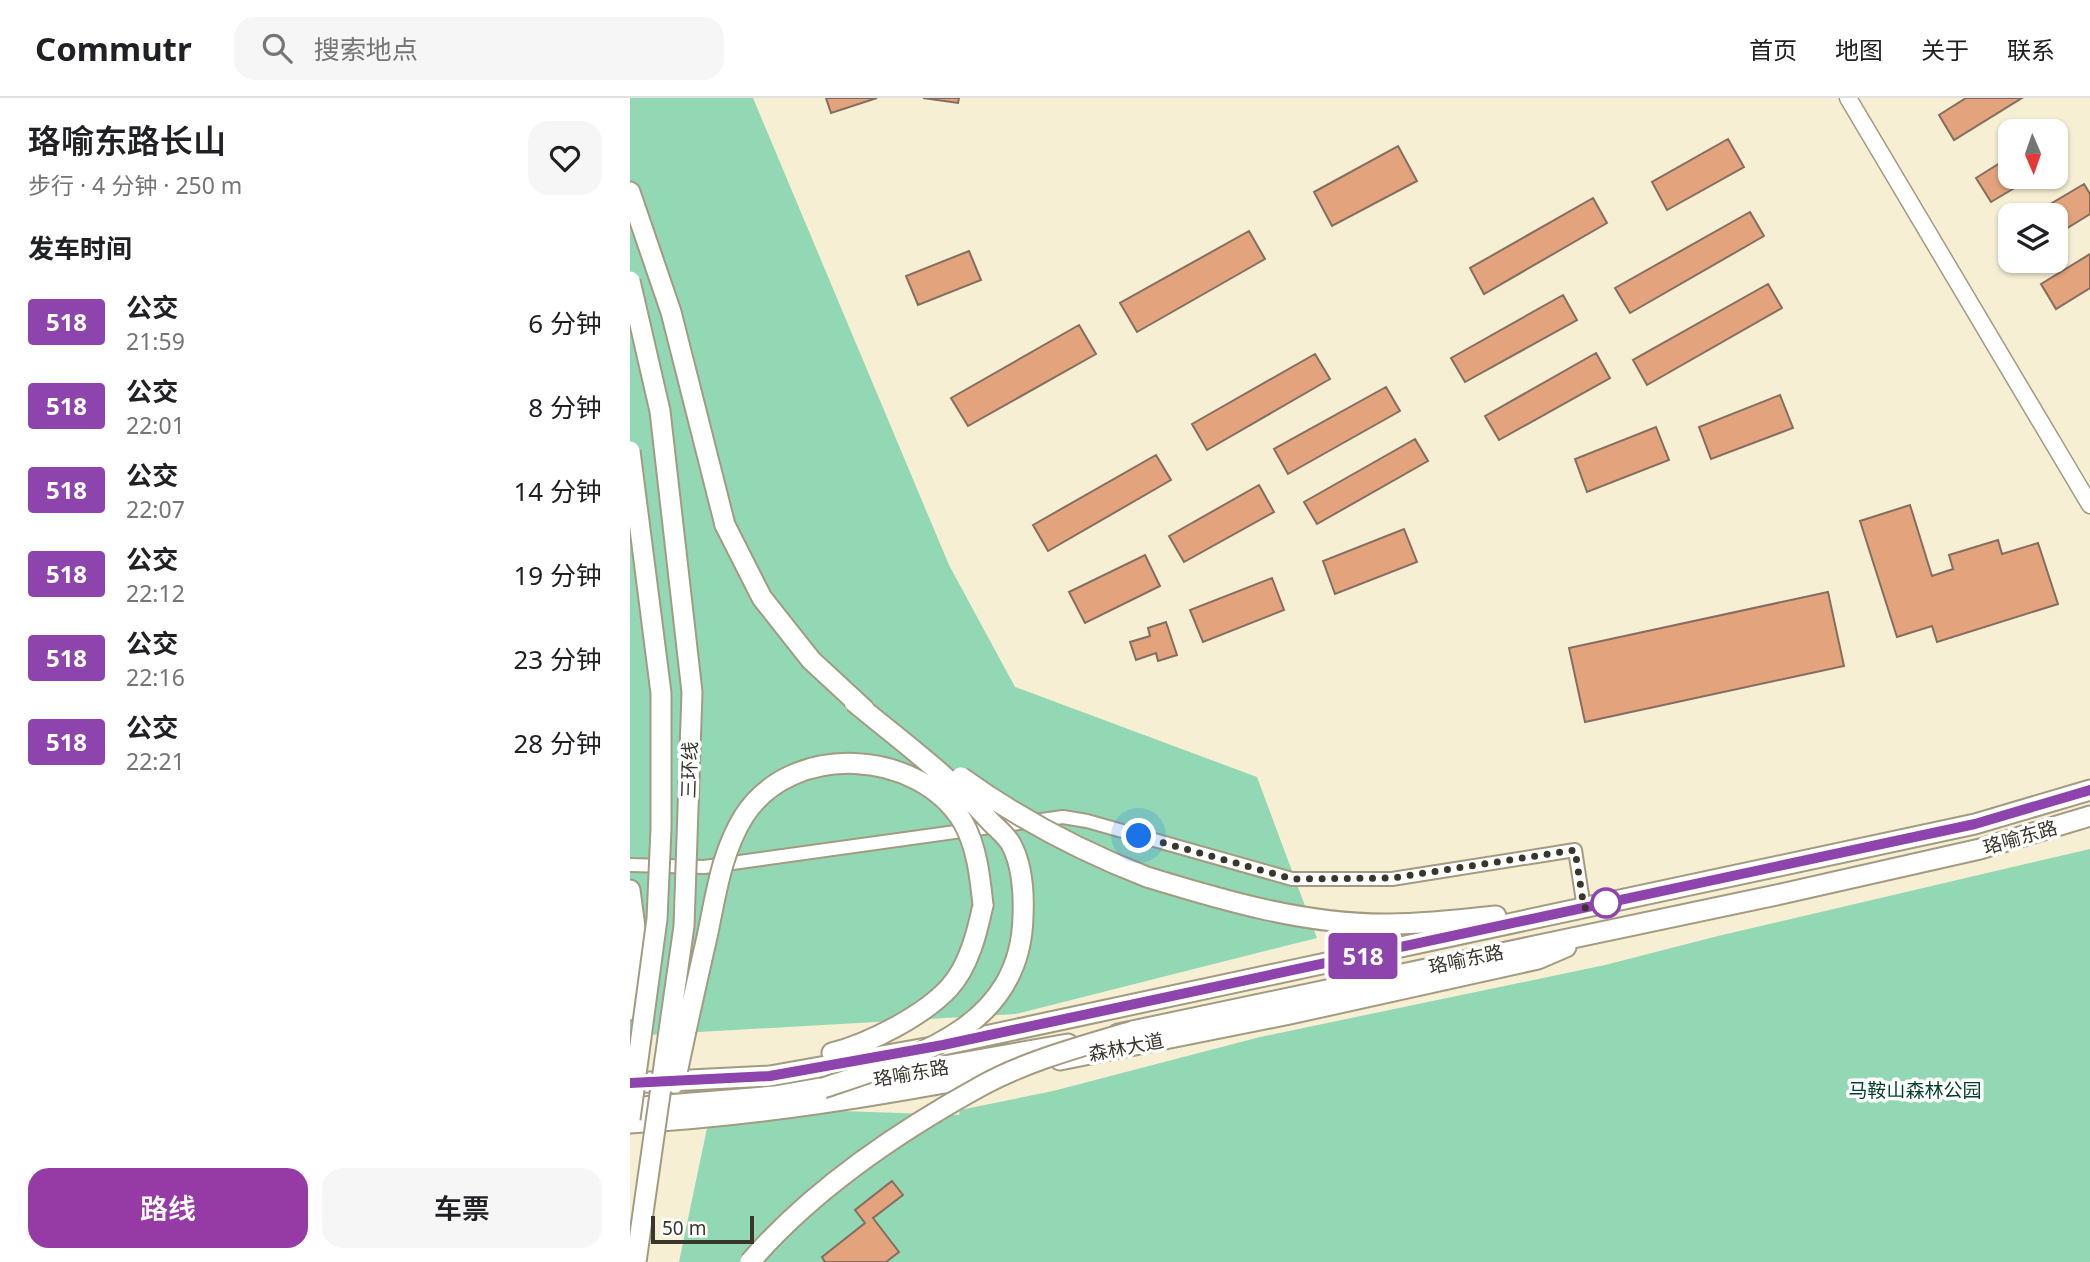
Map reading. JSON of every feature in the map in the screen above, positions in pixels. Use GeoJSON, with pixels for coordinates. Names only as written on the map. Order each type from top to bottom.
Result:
{"type":"FeatureCollection","features":[{"type":"Feature","properties":{"kind":"highway"},"geometry":{"type":"LineString","coordinates":[[630,191],[671,312],[725,525],[762,598],[811,660],[854,702],[963,792],[1011,844],[1024,889],[1023,945],[1005,986],[977,1020],[946,1040],[891,1066],[823,1088]]}},
{"type":"Feature","properties":{"kind":"highway","name":"三环线"},"geometry":{"type":"LineString","coordinates":[[630,281],[660,411],[692,692],[684,926],[644,1223],[636,1262]]}},
{"type":"Feature","properties":{"kind":"highway","name":"三环线"},"geometry":{"type":"LineString","coordinates":[[630,451],[661,693],[662,802],[657,919],[630,1121]]}},
{"type":"Feature","properties":{"kind":"highway"},"geometry":{"type":"LineString","coordinates":[[854,702],[1001,806],[1110,863],[1236,904],[1322,919],[1387,925],[1584,908]]}},
{"type":"Feature","properties":{"kind":"highway"},"geometry":{"type":"LineString","coordinates":[[644,1223],[726,848],[746,813],[770,790],[797,773],[826,764],[869,764],[899,770],[934,790],[963,822],[979,867],[983,905],[976,940],[949,988],[903,1023],[859,1046],[736,1078]]}},
{"type":"Feature","properties":{"kind":"highway","name":"珞喻东路"},"geometry":{"type":"LineString","coordinates":[[1584,908],[1975,824],[2090,790]]}},
{"type":"Feature","properties":{"kind":"highway","name":"珞喻东路"},"geometry":{"type":"LineString","coordinates":[[630,1108],[775,1096],[1133,1031],[1980,849],[2090,816]]}},
{"type":"Feature","properties":{"kind":"highway"},"geometry":{"type":"LineString","coordinates":[[630,890],[636,935],[630,1010]]}},
{"type":"Feature","properties":{"kind":"highway","name":"森林大道"},"geometry":{"type":"LineString","coordinates":[[630,1083],[770,1076],[943,1045],[1584,908]]}},
{"type":"Feature","properties":{"kind":"highway","name":"森林大道"},"geometry":{"type":"LineString","coordinates":[[630,1121],[766,1112],[901,1092],[1290,1014],[1538,959],[1613,929]]}},
{"type":"Feature","properties":{"kind":"highway"},"geometry":{"type":"LineString","coordinates":[[750,1262],[809,1204],[864,1160],[984,1084],[1054,1055],[1133,1031]]}},
{"type":"Feature","properties":{"kind":"main road"},"geometry":{"type":"LineString","coordinates":[[1848,98],[2090,505]]}},
{"type":"Feature","properties":{"kind":"street"},"geometry":{"type":"LineString","coordinates":[[630,865],[704,867],[1063,817],[1087,821],[1293,879],[1392,878],[1575,850],[1584,908]]}},
{"type":"Feature","properties":{"kind":"green space"},"geometry":{"type":"Polygon","coordinates":[[[630,98],[753,98],[949,565],[1015,687],[1257,777],[1317,938],[1016,1014],[630,1036],[630,98]]]}},
{"type":"Feature","properties":{"kind":"green space","name":"马鞍山森林公园"},"geometry":{"type":"Polygon","coordinates":[[[2090,849],[2090,1262],[679,1262],[707,1128],[812,1110],[959,1115],[960,1110],[1053,1091],[1260,1037],[1605,965],[2090,849]]]}},
{"type":"Feature","properties":{"kind":"building"},"geometry":{"type":"Polygon","coordinates":[[[826,98],[877,98],[831,113],[826,98]]]}},
{"type":"Feature","properties":{"kind":"building"},"geometry":{"type":"Polygon","coordinates":[[[923,98],[959,98],[958,103],[923,98]]]}},
{"type":"Feature","properties":{"kind":"building"},"geometry":{"type":"Polygon","coordinates":[[[1966,98],[2022,98],[1954,140],[1939,115],[1966,98]]]}},
{"type":"Feature","properties":{"kind":"building"},"geometry":{"type":"Polygon","coordinates":[[[1728,139],[1744,167],[1667,210],[1652,182],[1728,139]]]}},
{"type":"Feature","properties":{"kind":"building"},"geometry":{"type":"Polygon","coordinates":[[[1398,146],[1417,181],[1332,226],[1314,192],[1398,146]]]}},
{"type":"Feature","properties":{"kind":"building"},"geometry":{"type":"Polygon","coordinates":[[[1998,164],[1998,189],[2013,189],[1991,202],[1976,178],[1998,164]]]}},
{"type":"Feature","properties":{"kind":"building"},"geometry":{"type":"Polygon","coordinates":[[[2084,184],[2090,194],[2090,214],[2068,228],[2068,203],[2052,203],[2084,184]]]}},
{"type":"Feature","properties":{"kind":"building"},"geometry":{"type":"Polygon","coordinates":[[[1593,198],[1607,223],[1484,294],[1470,268],[1593,198]]]}},
{"type":"Feature","properties":{"kind":"building"},"geometry":{"type":"Polygon","coordinates":[[[1750,212],[1764,236],[1630,313],[1615,288],[1750,212]]]}},
{"type":"Feature","properties":{"kind":"building"},"geometry":{"type":"Polygon","coordinates":[[[1249,231],[1265,259],[1137,332],[1120,303],[1249,231]]]}},
{"type":"Feature","properties":{"kind":"building"},"geometry":{"type":"Polygon","coordinates":[[[969,251],[981,280],[918,305],[906,276],[969,251]]]}},
{"type":"Feature","properties":{"kind":"building"},"geometry":{"type":"Polygon","coordinates":[[[2090,254],[2090,288],[2056,309],[2041,284],[2059,273],[2068,273],[2068,267],[2090,254]]]}},
{"type":"Feature","properties":{"kind":"building"},"geometry":{"type":"Polygon","coordinates":[[[1768,284],[1782,308],[1647,385],[1633,360],[1768,284]]]}},
{"type":"Feature","properties":{"kind":"building"},"geometry":{"type":"Polygon","coordinates":[[[1563,295],[1577,320],[1465,382],[1451,358],[1563,295]]]}},
{"type":"Feature","properties":{"kind":"building"},"geometry":{"type":"Polygon","coordinates":[[[1079,325],[1096,354],[968,426],[951,398],[1079,325]]]}},
{"type":"Feature","properties":{"kind":"building"},"geometry":{"type":"Polygon","coordinates":[[[1596,353],[1610,378],[1499,440],[1485,416],[1596,353]]]}},
{"type":"Feature","properties":{"kind":"building"},"geometry":{"type":"Polygon","coordinates":[[[1315,354],[1330,379],[1207,450],[1192,424],[1315,354]]]}},
{"type":"Feature","properties":{"kind":"building"},"geometry":{"type":"Polygon","coordinates":[[[1386,387],[1400,411],[1288,474],[1274,449],[1386,387]]]}},
{"type":"Feature","properties":{"kind":"building"},"geometry":{"type":"Polygon","coordinates":[[[1780,395],[1793,428],[1711,459],[1699,427],[1780,395]]]}},
{"type":"Feature","properties":{"kind":"building"},"geometry":{"type":"Polygon","coordinates":[[[1656,427],[1669,460],[1587,492],[1575,459],[1656,427]]]}},
{"type":"Feature","properties":{"kind":"building"},"geometry":{"type":"Polygon","coordinates":[[[1415,439],[1428,461],[1317,524],[1304,502],[1415,439]]]}},
{"type":"Feature","properties":{"kind":"building"},"geometry":{"type":"Polygon","coordinates":[[[1156,455],[1171,480],[1048,551],[1033,525],[1156,455]]]}},
{"type":"Feature","properties":{"kind":"building"},"geometry":{"type":"Polygon","coordinates":[[[1259,485],[1274,512],[1184,562],[1169,536],[1259,485]]]}},
{"type":"Feature","properties":{"kind":"building"},"geometry":{"type":"Polygon","coordinates":[[[1910,505],[1932,576],[1953,569],[1949,555],[1998,540],[2002,554],[2038,543],[2058,604],[1937,642],[1932,626],[1897,637],[1860,521],[1910,505]]]}},
{"type":"Feature","properties":{"kind":"building"},"geometry":{"type":"Polygon","coordinates":[[[1404,529],[1417,562],[1335,594],[1323,561],[1404,529]]]}},
{"type":"Feature","properties":{"kind":"building"},"geometry":{"type":"Polygon","coordinates":[[[1145,555],[1160,586],[1085,623],[1069,592],[1145,555]]]}},
{"type":"Feature","properties":{"kind":"building"},"geometry":{"type":"Polygon","coordinates":[[[1272,578],[1284,610],[1203,642],[1190,610],[1272,578]]]}},
{"type":"Feature","properties":{"kind":"building"},"geometry":{"type":"Polygon","coordinates":[[[1828,592],[1844,666],[1585,722],[1569,648],[1828,592]]]}},
{"type":"Feature","properties":{"kind":"building"},"geometry":{"type":"Polygon","coordinates":[[[1166,622],[1177,655],[1158,661],[1156,653],[1136,660],[1130,642],[1150,636],[1148,628],[1166,622]]]}},
{"type":"Feature","properties":{"kind":"building"},"geometry":{"type":"Polygon","coordinates":[[[892,1181],[903,1195],[873,1218],[899,1252],[886,1262],[825,1262],[822,1257],[865,1223],[855,1210],[892,1181]]]}},
{"type":"Feature","properties":{"kind":"bus line","name":"518"},"geometry":{"type":"LineString","coordinates":[[630,1083],[770,1076],[943,1045],[1975,824],[2090,790]]}},
{"type":"Feature","properties":{"kind":"route"},"geometry":{"type":"LineString","coordinates":[[1139,836],[1293,879],[1349,881],[1392,878],[1575,850],[1584,908],[1606,903]]}}]}
